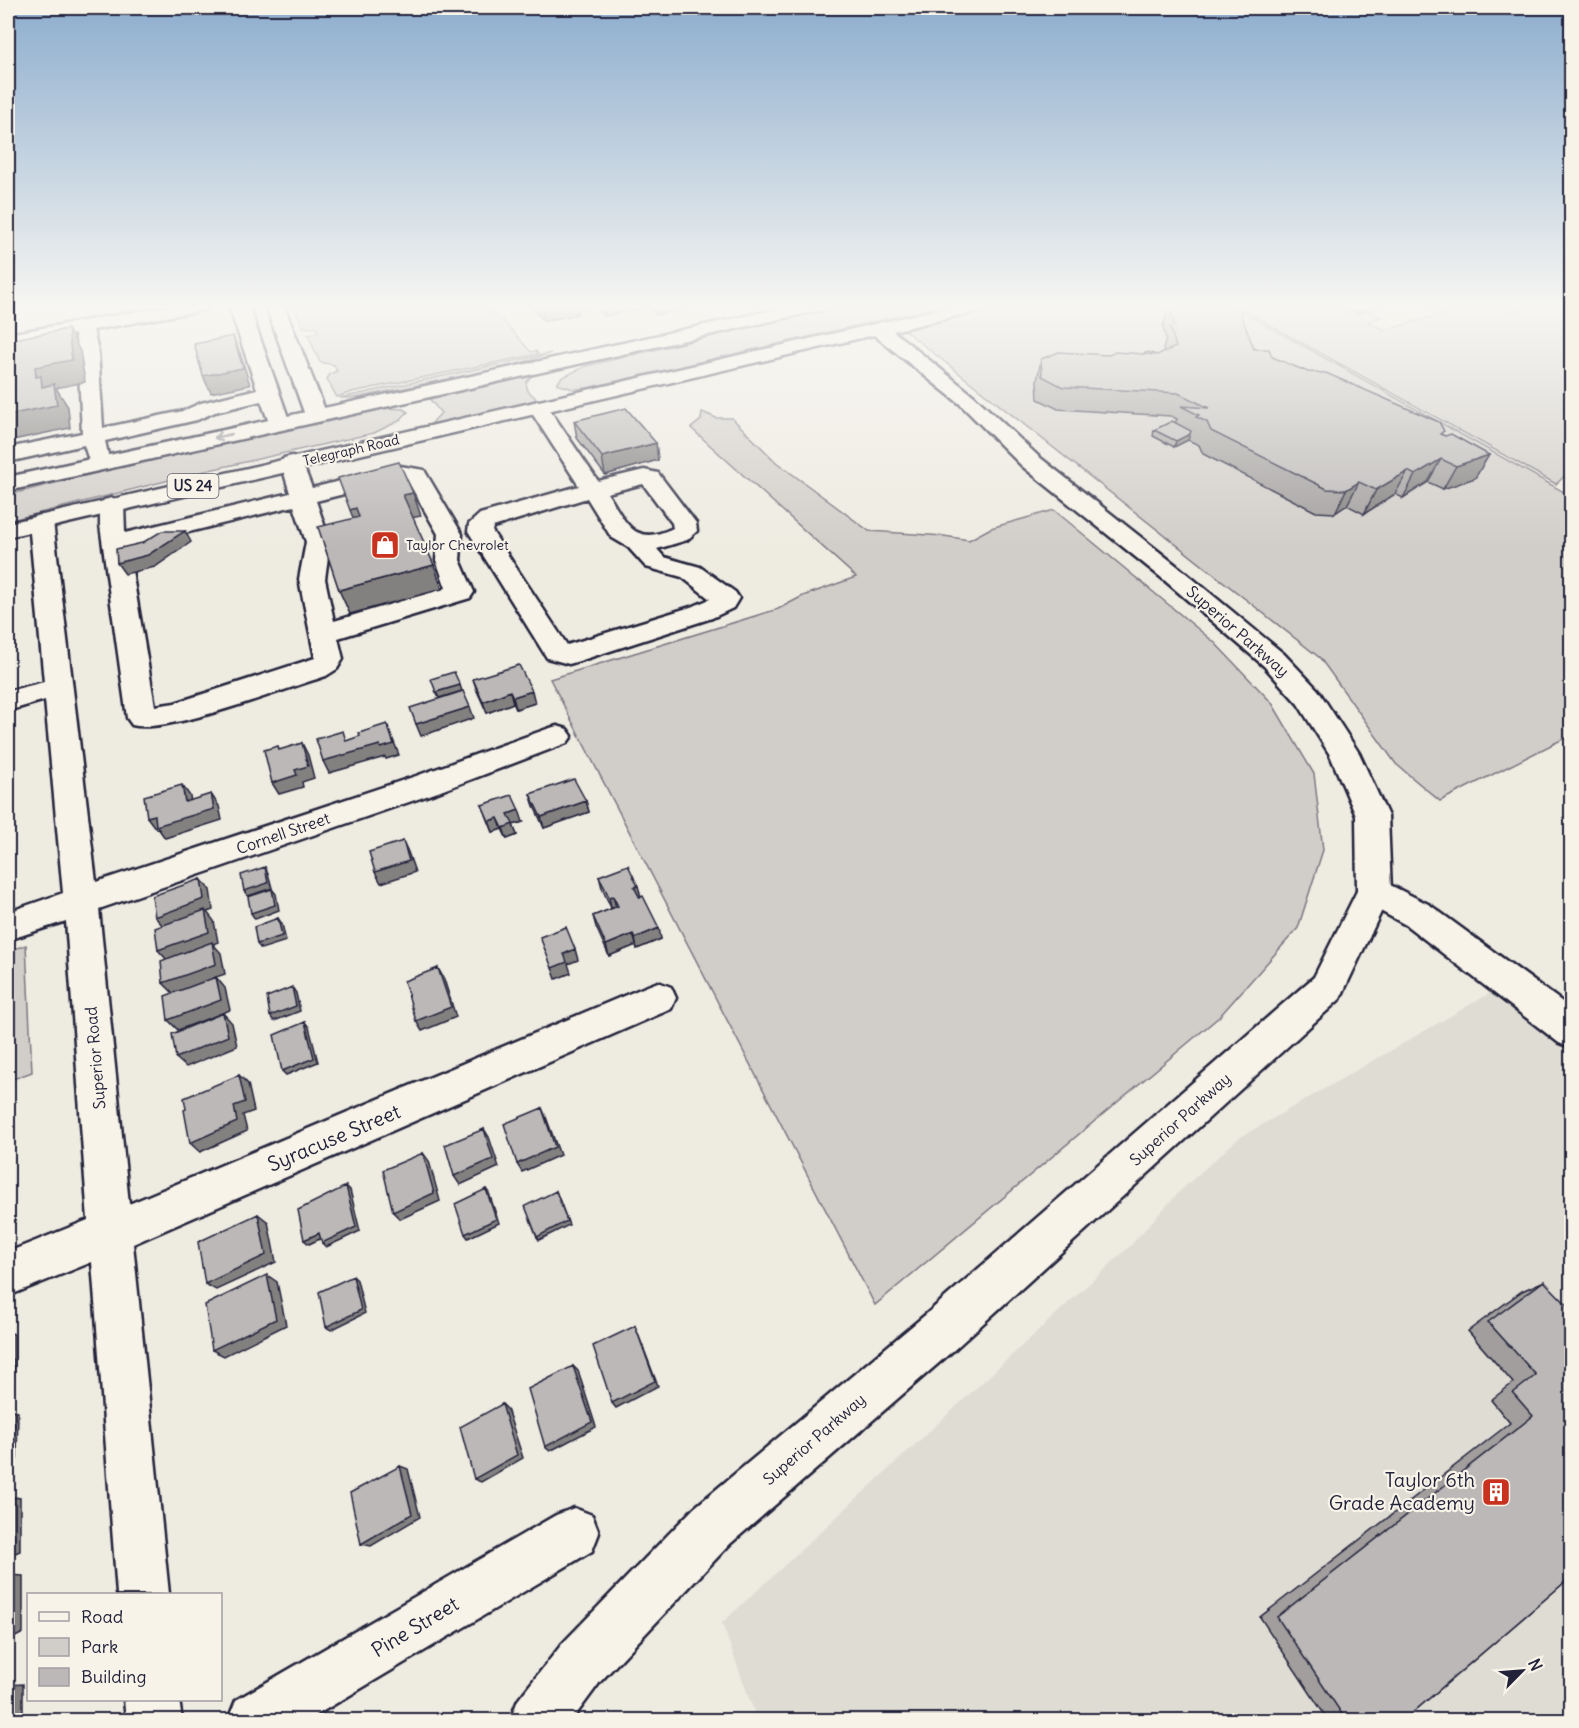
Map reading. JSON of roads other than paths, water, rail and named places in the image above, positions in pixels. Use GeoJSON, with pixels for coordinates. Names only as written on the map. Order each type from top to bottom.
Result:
{"type":"FeatureCollection","features":[{"type":"Feature","properties":{"kind":"main road"},"geometry":{"type":"LineString","coordinates":[[89,387],[93,437],[99,464]]}},
{"type":"Feature","properties":{"kind":"main road"},"geometry":{"type":"LineString","coordinates":[[267,387],[279,423]]}},
{"type":"Feature","properties":{"kind":"main road"},"geometry":{"type":"LineString","coordinates":[[315,387],[326,413]]}},
{"type":"Feature","properties":{"kind":"main road"},"geometry":{"type":"LineString","coordinates":[[8,484],[444,387]]}},
{"type":"Feature","properties":{"kind":"main road"},"geometry":{"type":"LineString","coordinates":[[541,387],[547,393],[577,398]]}},
{"type":"Feature","properties":{"kind":"main road","name":"Telegraph Road"},"geometry":{"type":"LineString","coordinates":[[24,526],[626,387]]}},
{"type":"Feature","properties":{"kind":"main road","name":"Superior Parkway"},"geometry":{"type":"LineString","coordinates":[[921,387],[945,406],[1030,461]]}},
{"type":"Feature","properties":{"kind":"main road","name":"Superior Parkway"},"geometry":{"type":"LineString","coordinates":[[538,1720],[581,1663],[712,1526],[940,1332],[1327,988],[1374,891],[1372,816],[1344,753],[1308,697],[1274,660],[1172,574],[1030,461],[950,387]]}},
{"type":"Feature","properties":{"kind":"main road"},"geometry":{"type":"LineString","coordinates":[[8,455],[190,416],[208,407],[269,393]]}},
{"type":"Feature","properties":{"kind":"main road"},"geometry":{"type":"LineString","coordinates":[[292,463],[318,542],[312,579],[329,659],[327,663],[316,669],[176,713],[142,718],[112,525],[112,505],[153,489],[198,477],[402,429],[419,419],[421,413],[418,407],[411,403],[387,399]]}},
{"type":"Feature","properties":{"kind":"main road"},"geometry":{"type":"LineString","coordinates":[[538,407],[592,489],[624,536],[636,541],[658,541],[677,537],[685,531],[684,523],[650,478],[637,477],[592,489],[488,519],[481,524],[480,531],[557,652],[569,655],[708,610],[724,602],[726,598],[719,591],[691,572],[655,562],[636,541]]}},
{"type":"Feature","properties":{"kind":"main road"},"geometry":{"type":"LineString","coordinates":[[8,491],[99,464]]}},
{"type":"Feature","properties":{"kind":"main road"},"geometry":{"type":"LineString","coordinates":[[115,543],[400,473],[416,474],[450,534],[448,560],[461,592],[324,633]]}},
{"type":"Feature","properties":{"kind":"main road","name":"Superior Road"},"geometry":{"type":"LineString","coordinates":[[24,526],[59,687],[112,1230],[143,1593]]}},
{"type":"Feature","properties":{"kind":"main road"},"geometry":{"type":"LineString","coordinates":[[8,701],[59,687]]}},
{"type":"Feature","properties":{"kind":"main road","name":"Cornell Street"},"geometry":{"type":"LineString","coordinates":[[8,926],[416,788],[557,736]]}},
{"type":"Feature","properties":{"kind":"main road"},"geometry":{"type":"LineString","coordinates":[[1374,891],[1418,915],[1572,1031]]}},
{"type":"Feature","properties":{"kind":"main road","name":"Syracuse Street"},"geometry":{"type":"LineString","coordinates":[[8,1274],[195,1198],[658,998]]}},
{"type":"Feature","properties":{"kind":"main road","name":"Pine Street"},"geometry":{"type":"LineString","coordinates":[[256,1720],[574,1533]]}},
{"type":"Feature","properties":{"kind":"main road"},"geometry":{"type":"LineString","coordinates":[[152,1701],[154,1720]]}},
{"type":"Feature","properties":{"kind":"place","name":"Taylor Chevrolet"},"geometry":{"type":"Point","coordinates":[385,545]}},
{"type":"Feature","properties":{"kind":"place","name":"Taylor 6th Grade Academy"},"geometry":{"type":"Point","coordinates":[1496,1492]}}]}
